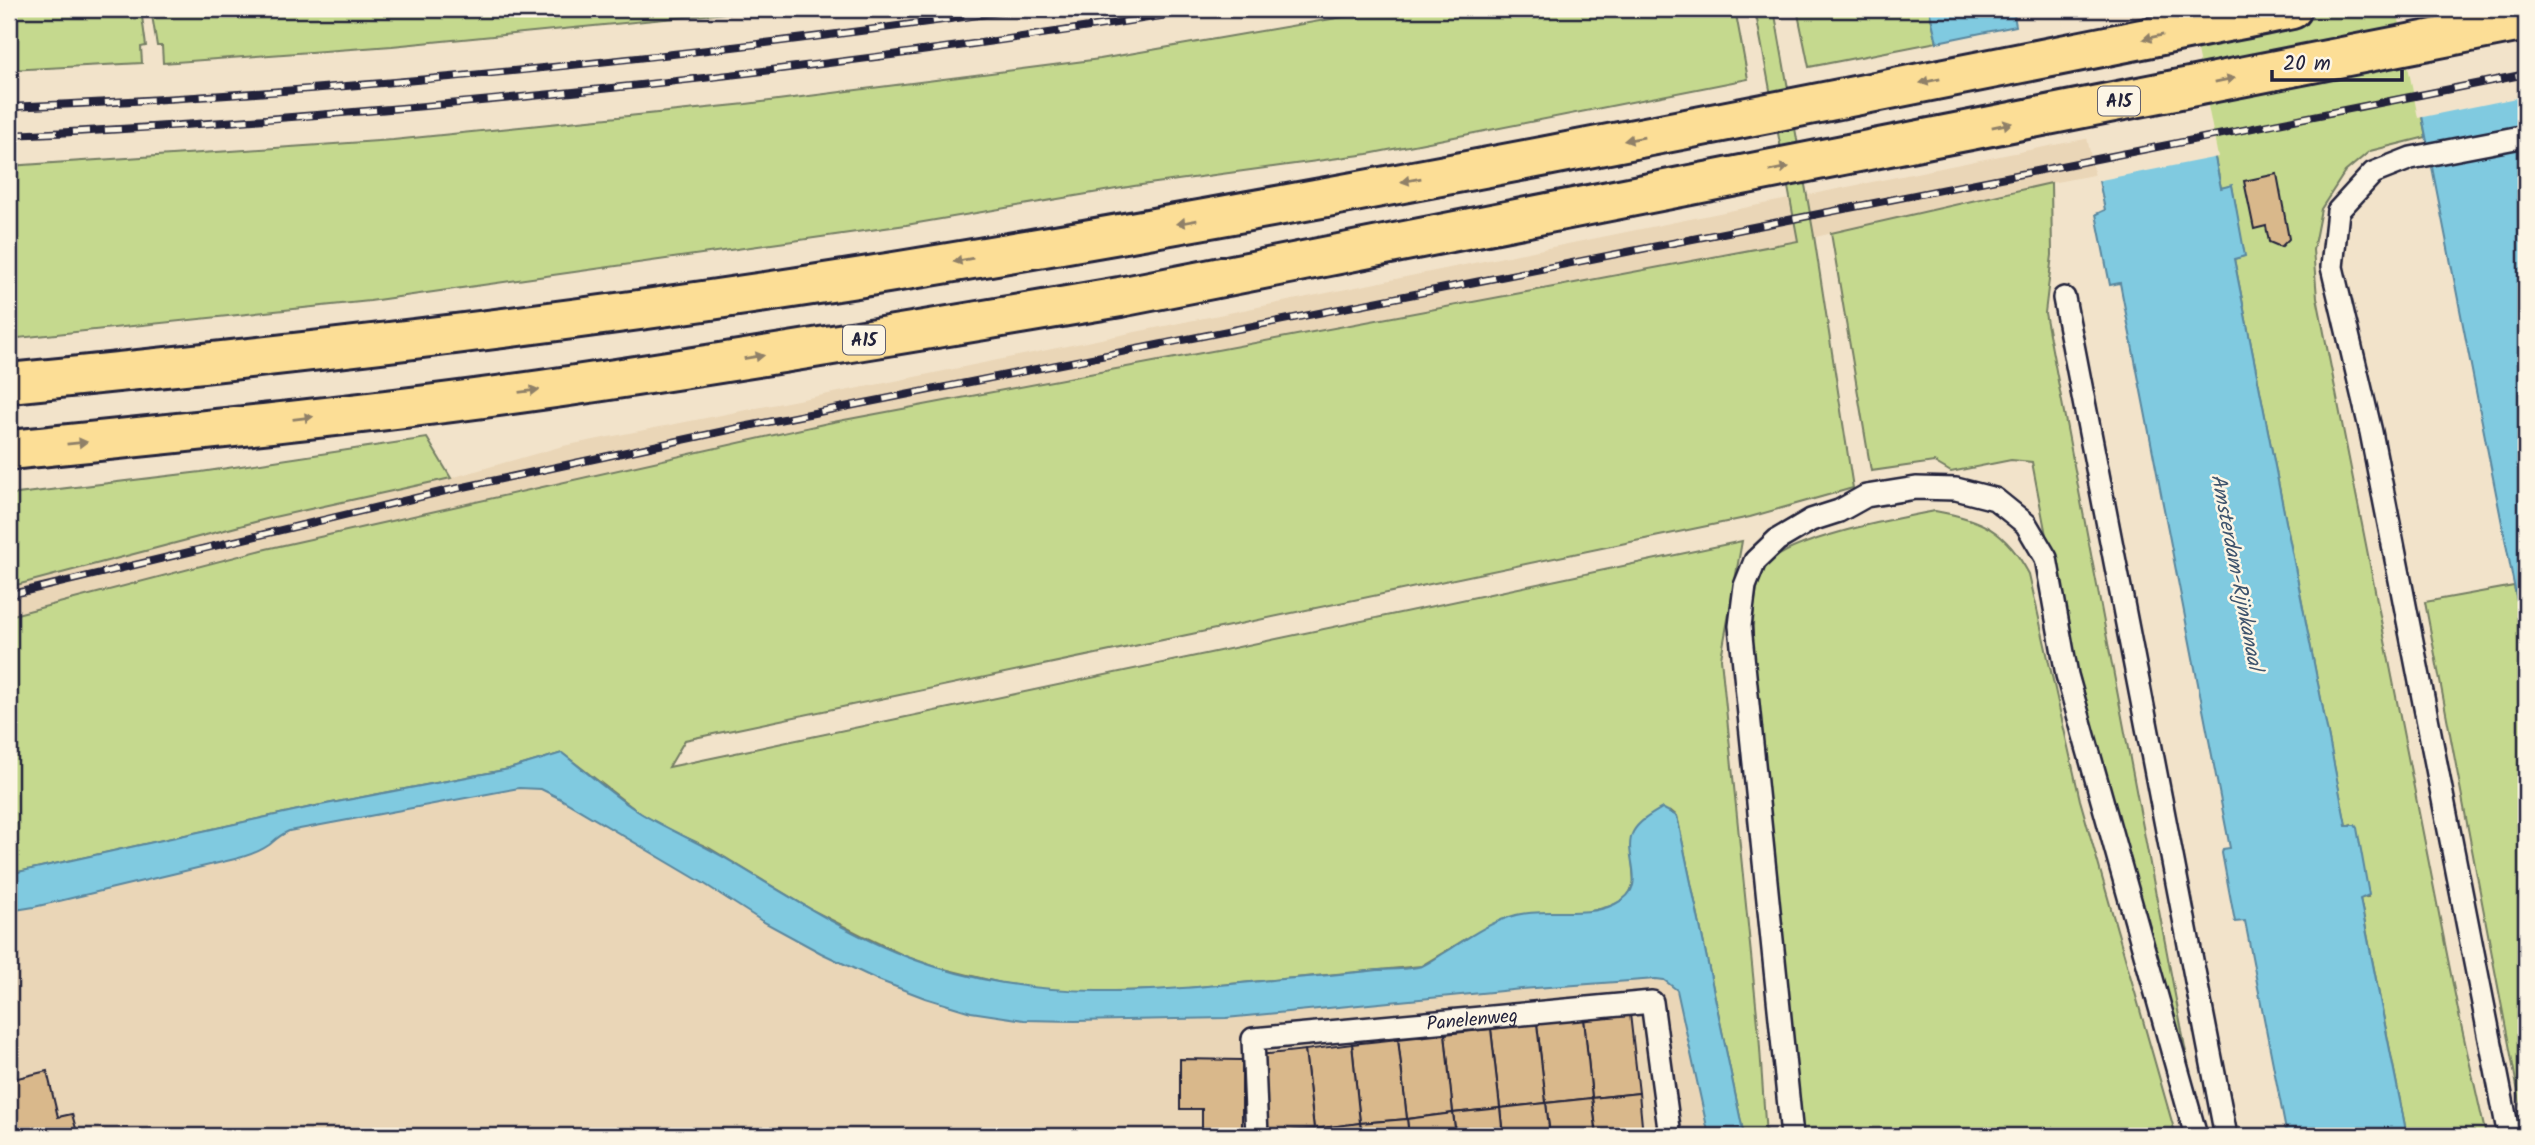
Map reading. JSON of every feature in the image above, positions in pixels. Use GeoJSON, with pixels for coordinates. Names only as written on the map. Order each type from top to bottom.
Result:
{"type":"FeatureCollection","features":[{"type":"Feature","properties":{"kind":"highway"},"geometry":{"type":"LineString","coordinates":[[9,383],[242,360],[626,312],[846,279],[1173,224],[1702,127],[2292,9]]}},
{"type":"Feature","properties":{"kind":"highway","name":"A15"},"geometry":{"type":"LineString","coordinates":[[9,450],[539,390],[872,339],[1120,297],[2526,21]]}},
{"type":"Feature","properties":{"kind":"lane"},"geometry":{"type":"LineString","coordinates":[[2509,1136],[2371,432],[2332,267],[2338,211],[2373,173],[2411,158],[2526,136]]}},
{"type":"Feature","properties":{"kind":"lane"},"geometry":{"type":"LineString","coordinates":[[2064,298],[2226,1136]]}},
{"type":"Feature","properties":{"kind":"lane"},"geometry":{"type":"LineString","coordinates":[[1792,1136],[1740,626],[1745,586],[1755,561],[1777,540],[1811,520],[1839,511],[1866,496],[1916,488],[1956,489],[1995,499],[2026,524],[2046,558],[2067,675],[2196,1136]]}},
{"type":"Feature","properties":{"kind":"lane","name":"Panelenweg"},"geometry":{"type":"LineString","coordinates":[[1257,1136],[1253,1039],[1652,1002],[1670,1136]]}},
{"type":"Feature","properties":{"kind":"shaded area"},"geometry":{"type":"Polygon","coordinates":[[[2526,53],[2526,93],[2051,183],[1798,241],[828,423],[266,549],[9,616],[9,587],[274,517],[451,478],[563,446],[2039,148],[2526,53]]]}},
{"type":"Feature","properties":{"kind":"shaded area"},"geometry":{"type":"Polygon","coordinates":[[[515,777],[1683,970],[1723,1136],[9,1136],[9,887],[515,777]]]}},
{"type":"Feature","properties":{"kind":"green space"},"geometry":{"type":"Polygon","coordinates":[[[9,9],[141,9],[146,46],[141,47],[142,63],[9,70],[9,9]]]}},
{"type":"Feature","properties":{"kind":"green space"},"geometry":{"type":"Polygon","coordinates":[[[151,9],[766,9],[392,46],[163,63],[162,46],[157,46],[151,9]]]}},
{"type":"Feature","properties":{"kind":"green space"},"geometry":{"type":"Polygon","coordinates":[[[1389,9],[1735,9],[1748,79],[1368,154],[1134,186],[906,225],[370,301],[9,339],[9,166],[393,140],[746,104],[1100,59],[1389,9]]]}},
{"type":"Feature","properties":{"kind":"green space"},"geometry":{"type":"Polygon","coordinates":[[[1755,9],[1774,9],[1814,236],[1853,488],[1750,517],[685,740],[669,767],[1742,541],[1721,658],[1759,1034],[1766,1136],[1744,1136],[1677,816],[1671,811],[1634,831],[1631,847],[1634,882],[1624,900],[1611,906],[1588,912],[1517,915],[1471,936],[1421,966],[1166,990],[1062,992],[1001,983],[936,967],[905,956],[812,910],[709,848],[641,814],[562,753],[509,769],[316,806],[9,874],[9,616],[266,549],[828,423],[1798,241],[1755,9]]]}},
{"type":"Feature","properties":{"kind":"green space"},"geometry":{"type":"Polygon","coordinates":[[[1797,9],[1929,9],[1937,42],[1809,67],[1797,9]]]}},
{"type":"Feature","properties":{"kind":"green space"},"geometry":{"type":"Polygon","coordinates":[[[2185,9],[2401,9],[2426,137],[2370,151],[2345,172],[2321,209],[2313,250],[2317,297],[2460,1020],[2486,1136],[2407,1136],[2360,898],[2368,897],[2351,824],[2346,826],[2234,259],[2244,256],[2232,186],[2221,188],[2185,9]]]}},
{"type":"Feature","properties":{"kind":"green space"},"geometry":{"type":"Polygon","coordinates":[[[2051,183],[2052,255],[2045,313],[2196,1105],[2082,723],[2032,462],[2011,460],[1951,472],[1934,462],[1871,471],[1831,233],[2051,183]]]}},
{"type":"Feature","properties":{"kind":"green space"},"geometry":{"type":"Polygon","coordinates":[[[427,438],[451,478],[274,517],[9,587],[9,495],[201,472],[427,438]]]}},
{"type":"Feature","properties":{"kind":"green space"},"geometry":{"type":"Polygon","coordinates":[[[1935,511],[1966,518],[1991,529],[2011,547],[2029,574],[2080,800],[2176,1136],[1800,1136],[1754,671],[1753,616],[1757,588],[1767,565],[1797,546],[1846,530],[1935,511]]]}},
{"type":"Feature","properties":{"kind":"green space"},"geometry":{"type":"Polygon","coordinates":[[[2514,586],[2526,646],[2526,1134],[2425,602],[2514,586]]]}},
{"type":"Feature","properties":{"kind":"water"},"geometry":{"type":"Polygon","coordinates":[[[1929,9],[2013,9],[2016,26],[1937,42],[1929,9]]]}},
{"type":"Feature","properties":{"kind":"water","name":"Amsterdam-Rijnkanaal"},"geometry":{"type":"Polygon","coordinates":[[[2064,9],[2185,9],[2221,188],[2232,185],[2245,256],[2234,259],[2346,825],[2355,825],[2357,828],[2369,895],[2360,899],[2407,1136],[2287,1136],[2245,921],[2235,922],[2222,853],[2223,849],[2230,848],[2120,283],[2110,285],[2096,214],[2105,210],[2064,9]]]}},
{"type":"Feature","properties":{"kind":"water"},"geometry":{"type":"Polygon","coordinates":[[[2401,9],[2526,9],[2526,646],[2401,9]]]}},
{"type":"Feature","properties":{"kind":"water"},"geometry":{"type":"Polygon","coordinates":[[[562,753],[642,814],[882,947],[936,967],[979,978],[1062,990],[1186,988],[1422,966],[1498,921],[1528,913],[1591,911],[1615,904],[1626,897],[1634,880],[1630,851],[1633,832],[1642,821],[1662,808],[1677,816],[1744,1136],[1709,1136],[1677,990],[1664,980],[1522,989],[1226,1018],[1024,1020],[971,1012],[878,980],[821,953],[762,921],[703,883],[541,789],[519,788],[289,831],[261,850],[239,858],[9,911],[9,874],[316,806],[509,769],[562,753]]]}},
{"type":"Feature","properties":{"kind":"pier"},"geometry":{"type":"Polygon","coordinates":[[[2106,9],[2189,9],[2218,157],[2096,181],[2062,17],[2106,9]]]}},
{"type":"Feature","properties":{"kind":"pier"},"geometry":{"type":"Polygon","coordinates":[[[2397,9],[2526,9],[2526,96],[2418,118],[2397,9]]]}},
{"type":"Feature","properties":{"kind":"building"},"geometry":{"type":"Polygon","coordinates":[[[2277,174],[2289,239],[2281,247],[2269,242],[2266,226],[2254,229],[2244,181],[2277,174]]]}},
{"type":"Feature","properties":{"kind":"building"},"geometry":{"type":"Polygon","coordinates":[[[1630,1014],[1639,1093],[1592,1098],[1584,1019],[1630,1014]]]}},
{"type":"Feature","properties":{"kind":"building"},"geometry":{"type":"Polygon","coordinates":[[[1584,1019],[1592,1098],[1546,1103],[1537,1024],[1584,1019]]]}},
{"type":"Feature","properties":{"kind":"building"},"geometry":{"type":"Polygon","coordinates":[[[1537,1024],[1546,1103],[1500,1108],[1491,1029],[1537,1024]]]}},
{"type":"Feature","properties":{"kind":"building"},"geometry":{"type":"Polygon","coordinates":[[[1491,1029],[1500,1108],[1453,1113],[1445,1034],[1491,1029]]]}},
{"type":"Feature","properties":{"kind":"building"},"geometry":{"type":"Polygon","coordinates":[[[1445,1034],[1453,1113],[1407,1119],[1398,1039],[1445,1034]]]}},
{"type":"Feature","properties":{"kind":"building"},"geometry":{"type":"Polygon","coordinates":[[[1398,1039],[1407,1119],[1360,1123],[1352,1044],[1398,1039]]]}},
{"type":"Feature","properties":{"kind":"building"},"geometry":{"type":"Polygon","coordinates":[[[1352,1044],[1360,1123],[1314,1129],[1305,1050],[1352,1044]]]}},
{"type":"Feature","properties":{"kind":"building"},"geometry":{"type":"Polygon","coordinates":[[[1305,1050],[1314,1129],[1268,1133],[1259,1055],[1305,1050]]]}},
{"type":"Feature","properties":{"kind":"building"},"geometry":{"type":"Polygon","coordinates":[[[1180,1059],[1242,1060],[1242,1129],[1202,1129],[1202,1109],[1180,1109],[1180,1059]]]}},
{"type":"Feature","properties":{"kind":"building"},"geometry":{"type":"Polygon","coordinates":[[[47,1071],[58,1117],[72,1114],[78,1136],[9,1136],[9,1080],[47,1071]]]}},
{"type":"Feature","properties":{"kind":"building"},"geometry":{"type":"Polygon","coordinates":[[[1639,1093],[1643,1136],[1597,1136],[1592,1098],[1639,1093]]]}},
{"type":"Feature","properties":{"kind":"building"},"geometry":{"type":"Polygon","coordinates":[[[1592,1098],[1597,1136],[1550,1136],[1546,1103],[1592,1098]]]}},
{"type":"Feature","properties":{"kind":"building"},"geometry":{"type":"Polygon","coordinates":[[[1546,1103],[1550,1136],[1503,1136],[1500,1108],[1546,1103]]]}},
{"type":"Feature","properties":{"kind":"building"},"geometry":{"type":"Polygon","coordinates":[[[1500,1108],[1503,1136],[1456,1136],[1453,1113],[1500,1108]]]}},
{"type":"Feature","properties":{"kind":"building"},"geometry":{"type":"Polygon","coordinates":[[[1453,1113],[1456,1136],[1409,1136],[1407,1119],[1453,1113]]]}},
{"type":"Feature","properties":{"kind":"building"},"geometry":{"type":"Polygon","coordinates":[[[1407,1119],[1409,1136],[1362,1136],[1360,1123],[1407,1119]]]}},
{"type":"Feature","properties":{"kind":"building"},"geometry":{"type":"Polygon","coordinates":[[[1360,1123],[1362,1136],[1315,1136],[1314,1129],[1360,1123]]]}},
{"type":"Feature","properties":{"kind":"building"},"geometry":{"type":"Polygon","coordinates":[[[1314,1129],[1315,1136],[1268,1136],[1268,1133],[1314,1129]]]}},
{"type":"Feature","properties":{"kind":"railway"},"geometry":{"type":"LineString","coordinates":[[9,107],[263,93],[516,71],[769,43],[1021,9]]}},
{"type":"Feature","properties":{"kind":"railway"},"geometry":{"type":"LineString","coordinates":[[9,135],[269,119],[621,87],[816,65],[1205,9]]}},
{"type":"Feature","properties":{"kind":"railway"},"geometry":{"type":"LineString","coordinates":[[9,595],[445,491],[743,427],[2526,74]]}}]}
